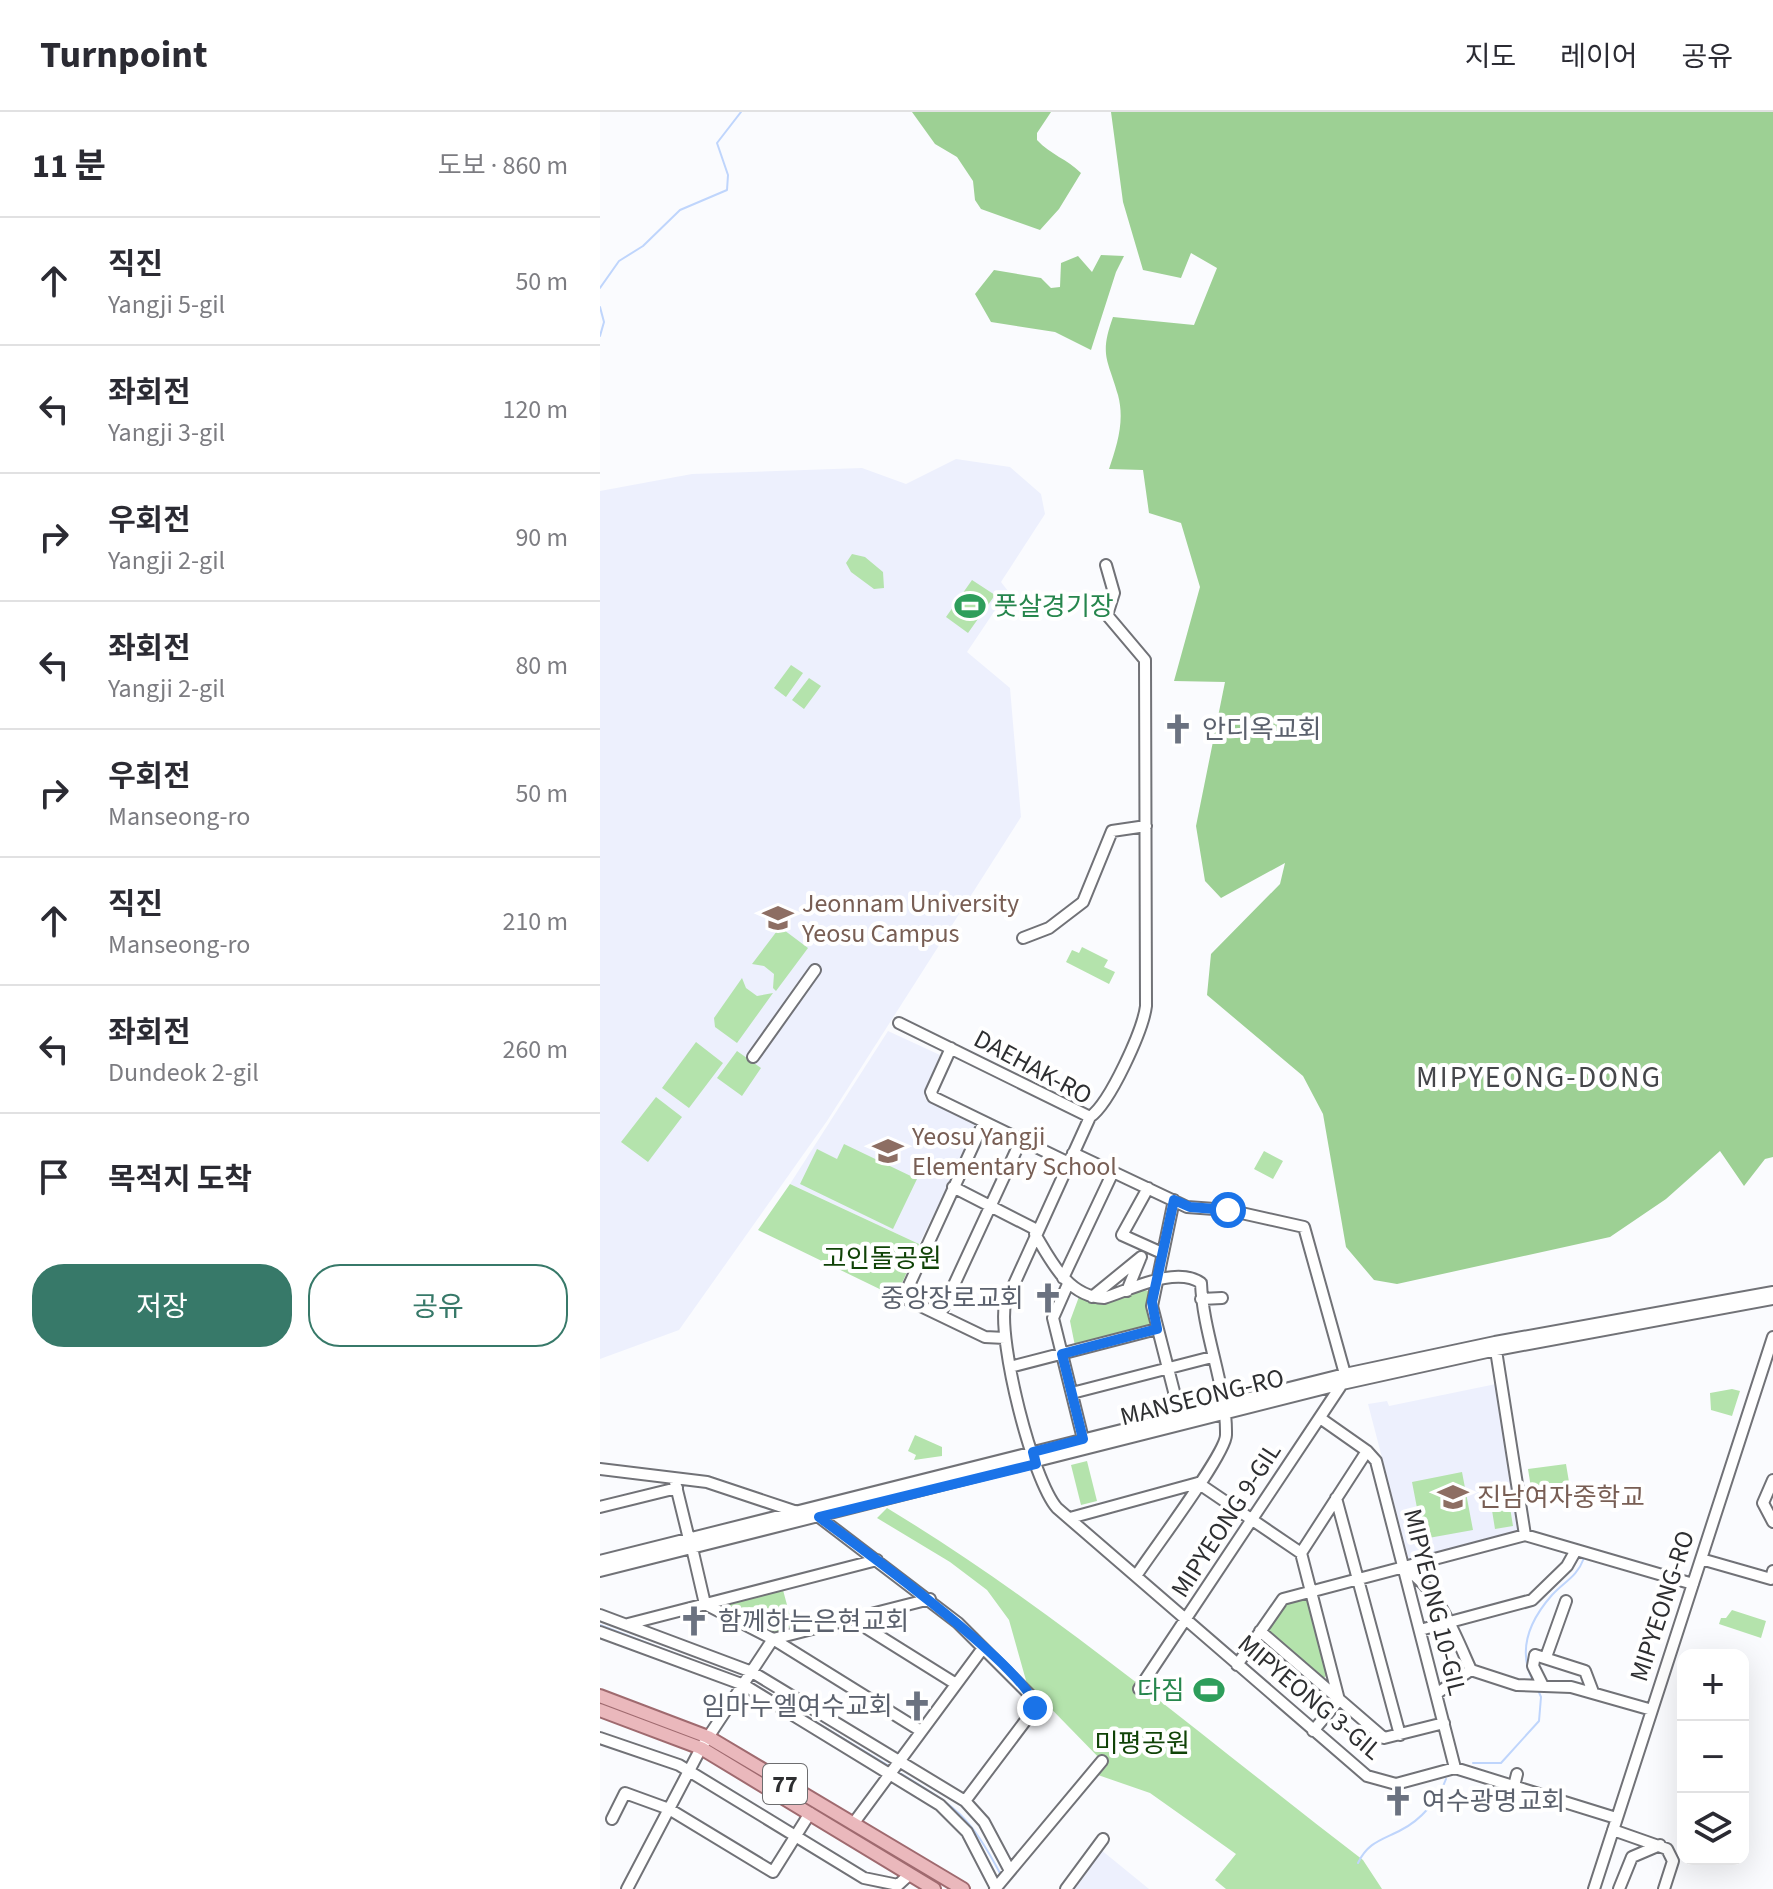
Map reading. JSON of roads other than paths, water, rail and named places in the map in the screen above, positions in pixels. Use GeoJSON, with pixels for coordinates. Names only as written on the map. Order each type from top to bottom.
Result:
{"type":"FeatureCollection","features":[{"type":"Feature","properties":{"kind":"main road","name":"77"},"geometry":{"type":"LineString","coordinates":[[600,1696],[705,1742],[810,1813],[934,1889]]}},
{"type":"Feature","properties":{"kind":"main road","name":"77"},"geometry":{"type":"LineString","coordinates":[[600,1710],[679,1731]]}},
{"type":"Feature","properties":{"kind":"main road","name":"77"},"geometry":{"type":"LineString","coordinates":[[744,1767],[853,1824],[959,1888]]}},
{"type":"Feature","properties":{"kind":"street"},"geometry":{"type":"LineString","coordinates":[[1090,1117],[1106,1100],[1145,1013],[1145,663],[1139,650],[1107,615],[1114,593],[1106,565]]}},
{"type":"Feature","properties":{"kind":"street"},"geometry":{"type":"LineString","coordinates":[[1023,938],[1049,928],[1083,902],[1112,831],[1146,826]]}},
{"type":"Feature","properties":{"kind":"street"},"geometry":{"type":"LineString","coordinates":[[753,1057],[815,970]]}},
{"type":"Feature","properties":{"kind":"street","name":"DAEHAK-RO"},"geometry":{"type":"LineString","coordinates":[[899,1023],[1090,1117],[1008,1293],[1003,1311],[1010,1367],[1033,1452]]}},
{"type":"Feature","properties":{"kind":"street"},"geometry":{"type":"LineString","coordinates":[[951,1048],[932,1096],[1021,1140],[1113,1172],[1187,1207],[1228,1210],[1306,1229],[1343,1379]]}},
{"type":"Feature","properties":{"kind":"street"},"geometry":{"type":"LineString","coordinates":[[984,1122],[905,1294],[908,1300],[985,1337],[1005,1338]]}},
{"type":"Feature","properties":{"kind":"street"},"geometry":{"type":"LineString","coordinates":[[940,1315],[1021,1140]]}},
{"type":"Feature","properties":{"kind":"street"},"geometry":{"type":"LineString","coordinates":[[1083,1439],[1053,1315],[1113,1172]]}},
{"type":"Feature","properties":{"kind":"street"},"geometry":{"type":"LineString","coordinates":[[953,1187],[1036,1232],[1066,1281],[1092,1297],[1104,1298],[1174,1276],[1200,1282],[1226,1438],[1136,1576]]}},
{"type":"Feature","properties":{"kind":"street"},"geometry":{"type":"LineString","coordinates":[[1148,1188],[1121,1233],[1162,1253]]}},
{"type":"Feature","properties":{"kind":"street"},"geometry":{"type":"LineString","coordinates":[[1174,1200],[1152,1306],[1180,1415]]}},
{"type":"Feature","properties":{"kind":"street"},"geometry":{"type":"LineString","coordinates":[[1127,1291],[1145,1246]]}},
{"type":"Feature","properties":{"kind":"street"},"geometry":{"type":"LineString","coordinates":[[1092,1297],[1141,1257]]}},
{"type":"Feature","properties":{"kind":"street","name":"MANSEONG-RO"},"geometry":{"type":"LineString","coordinates":[[600,1561],[819,1517],[1036,1464],[1223,1409],[1343,1379],[1773,1292]]}},
{"type":"Feature","properties":{"kind":"street"},"geometry":{"type":"LineString","coordinates":[[1201,1299],[1222,1298]]}},
{"type":"Feature","properties":{"kind":"street","name":"MANSEONG-RO"},"geometry":{"type":"LineString","coordinates":[[1496,1346],[1773,1299]]}},
{"type":"Feature","properties":{"kind":"street"},"geometry":{"type":"LineString","coordinates":[[1010,1367],[1157,1329]]}},
{"type":"Feature","properties":{"kind":"street","name":"MIPYEONG-RO"},"geometry":{"type":"LineString","coordinates":[[1594,1889],[1701,1559],[1769,1364],[1773,1337]]}},
{"type":"Feature","properties":{"kind":"street"},"geometry":{"type":"LineString","coordinates":[[1496,1346],[1525,1535]]}},
{"type":"Feature","properties":{"kind":"street"},"geometry":{"type":"LineString","coordinates":[[1072,1393],[1212,1357]]}},
{"type":"Feature","properties":{"kind":"street","name":"MIPYEONG 9-GIL"},"geometry":{"type":"LineString","coordinates":[[1139,1689],[1343,1379]]}},
{"type":"Feature","properties":{"kind":"street","name":"MANSEONG-RO"},"geometry":{"type":"LineString","coordinates":[[600,1571],[797,1512],[1180,1415],[1223,1409]]}},
{"type":"Feature","properties":{"kind":"street"},"geometry":{"type":"LineString","coordinates":[[1301,1553],[1367,1451],[1320,1418]]}},
{"type":"Feature","properties":{"kind":"street","name":"MIPYEONG 10-GIL"},"geometry":{"type":"LineString","coordinates":[[1367,1451],[1379,1472],[1455,1768]]}},
{"type":"Feature","properties":{"kind":"street","name":"MIPYEONG 3-GIL"},"geometry":{"type":"LineString","coordinates":[[1033,1452],[1046,1494],[1070,1518],[1367,1776],[1385,1783],[1407,1783],[1455,1768]]}},
{"type":"Feature","properties":{"kind":"street"},"geometry":{"type":"LineString","coordinates":[[600,1469],[676,1483],[728,1488],[797,1512]]}},
{"type":"Feature","properties":{"kind":"street"},"geometry":{"type":"LineString","coordinates":[[1773,1480],[1763,1503],[1773,1522]]}},
{"type":"Feature","properties":{"kind":"street"},"geometry":{"type":"LineString","coordinates":[[600,1507],[676,1483]]}},
{"type":"Feature","properties":{"kind":"street"},"geometry":{"type":"LineString","coordinates":[[676,1483],[705,1604],[773,1639],[921,1731]]}},
{"type":"Feature","properties":{"kind":"street"},"geometry":{"type":"LineString","coordinates":[[1070,1518],[1198,1483],[1253,1520],[1301,1553],[1339,1700]]}},
{"type":"Feature","properties":{"kind":"street"},"geometry":{"type":"LineString","coordinates":[[1336,1498],[1400,1735]]}},
{"type":"Feature","properties":{"kind":"street"},"geometry":{"type":"LineString","coordinates":[[819,1517],[930,1599],[1029,1692],[1036,1706],[965,1801]]}},
{"type":"Feature","properties":{"kind":"street"},"geometry":{"type":"LineString","coordinates":[[1237,1665],[1280,1601],[1525,1535],[1693,1584]]}},
{"type":"Feature","properties":{"kind":"street"},"geometry":{"type":"LineString","coordinates":[[1420,1630],[1534,1599],[1568,1564],[1576,1550]]}},
{"type":"Feature","properties":{"kind":"street"},"geometry":{"type":"LineString","coordinates":[[1701,1559],[1771,1579],[1773,1571]]}},
{"type":"Feature","properties":{"kind":"street"},"geometry":{"type":"LineString","coordinates":[[626,1624],[877,1560]]}},
{"type":"Feature","properties":{"kind":"street"},"geometry":{"type":"LineString","coordinates":[[1404,1568],[1424,1586],[1449,1623],[1471,1670],[1517,1685],[1593,1692],[1652,1710]]}},
{"type":"Feature","properties":{"kind":"street"},"geometry":{"type":"LineString","coordinates":[[627,1889],[705,1742],[773,1639],[930,1599]]}},
{"type":"Feature","properties":{"kind":"street"},"geometry":{"type":"LineString","coordinates":[[1546,1657],[1566,1601]]}},
{"type":"Feature","properties":{"kind":"street"},"geometry":{"type":"LineString","coordinates":[[600,1615],[752,1672],[900,1760],[965,1801],[984,1822],[1009,1869]]}},
{"type":"Feature","properties":{"kind":"street"},"geometry":{"type":"LineString","coordinates":[[852,1619],[956,1684]]}},
{"type":"Feature","properties":{"kind":"street"},"geometry":{"type":"LineString","coordinates":[[1260,1631],[1384,1738],[1444,1723]]}},
{"type":"Feature","properties":{"kind":"street"},"geometry":{"type":"LineString","coordinates":[[600,1633],[744,1685],[952,1814],[974,1843],[995,1888],[1102,1761]]}},
{"type":"Feature","properties":{"kind":"street"},"geometry":{"type":"LineString","coordinates":[[853,1824],[983,1648]]}},
{"type":"Feature","properties":{"kind":"street"},"geometry":{"type":"LineString","coordinates":[[1538,1686],[1532,1659],[1535,1655],[1585,1671],[1593,1692]]}},
{"type":"Feature","properties":{"kind":"street"},"geometry":{"type":"LineString","coordinates":[[1436,1694],[1471,1670]]}},
{"type":"Feature","properties":{"kind":"street"},"geometry":{"type":"LineString","coordinates":[[1313,1731],[1339,1700]]}},
{"type":"Feature","properties":{"kind":"street"},"geometry":{"type":"LineString","coordinates":[[600,1738],[638,1748],[689,1770],[794,1838],[864,1878],[896,1886],[910,1874]]}},
{"type":"Feature","properties":{"kind":"street"},"geometry":{"type":"LineString","coordinates":[[1455,1768],[1616,1818]]}},
{"type":"Feature","properties":{"kind":"street"},"geometry":{"type":"LineString","coordinates":[[1514,1786],[1517,1774]]}},
{"type":"Feature","properties":{"kind":"street"},"geometry":{"type":"LineString","coordinates":[[612,1819],[625,1793],[669,1809],[773,1872],[810,1813]]}},
{"type":"Feature","properties":{"kind":"street"},"geometry":{"type":"LineString","coordinates":[[1613,1830],[1661,1845],[1672,1856],[1664,1889]]}},
{"type":"Feature","properties":{"kind":"street"},"geometry":{"type":"LineString","coordinates":[[1066,1889],[1103,1839]]}},
{"type":"Feature","properties":{"kind":"street"},"geometry":{"type":"LineString","coordinates":[[1619,1889],[1632,1857],[1661,1845]]}},
{"type":"Feature","properties":{"kind":"street"},"geometry":{"type":"LineString","coordinates":[[1670,1871],[1674,1889]]}},
{"type":"Feature","properties":{"kind":"waterway"},"geometry":{"type":"LineString","coordinates":[[600,288],[619,261],[643,246],[680,210],[727,190],[728,175],[717,143],[741,112]]}},
{"type":"Feature","properties":{"kind":"waterway"},"geometry":{"type":"LineString","coordinates":[[600,307],[604,322],[600,336]]}},
{"type":"Feature","properties":{"kind":"waterway"},"geometry":{"type":"LineString","coordinates":[[1533,1681],[1526,1658],[1532,1625],[1544,1605],[1574,1574],[1584,1558]]}},
{"type":"Feature","properties":{"kind":"waterway"},"geometry":{"type":"LineString","coordinates":[[600,1625],[741,1679]]}},
{"type":"Feature","properties":{"kind":"waterway"},"geometry":{"type":"LineString","coordinates":[[751,1683],[889,1766]]}},
{"type":"Feature","properties":{"kind":"waterway"},"geometry":{"type":"LineString","coordinates":[[1473,1763],[1501,1763],[1539,1721],[1541,1697],[1538,1690]]}},
{"type":"Feature","properties":{"kind":"waterway"},"geometry":{"type":"LineString","coordinates":[[898,1772],[959,1813],[979,1838],[1001,1875]]}},
{"type":"Feature","properties":{"kind":"waterway"},"geometry":{"type":"LineString","coordinates":[[1358,1863],[1371,1846],[1422,1815],[1439,1794],[1446,1779]]}},
{"type":"Feature","properties":{"kind":"place","name":"풋살경기장"},"geometry":{"type":"Point","coordinates":[970,606]}},
{"type":"Feature","properties":{"kind":"place","name":"안디옥교회"},"geometry":{"type":"Point","coordinates":[1178,729]}},
{"type":"Feature","properties":{"kind":"place","name":"Jeonnam University Yeosu Campus"},"geometry":{"type":"Point","coordinates":[778,918]}},
{"type":"Feature","properties":{"kind":"place","name":"Yeosu Yangji Elementary School"},"geometry":{"type":"Point","coordinates":[888,1151]}},
{"type":"Feature","properties":{"kind":"place","name":"중앙장로교회"},"geometry":{"type":"Point","coordinates":[1048,1298]}},
{"type":"Feature","properties":{"kind":"place","name":"진남여자중학교"},"geometry":{"type":"Point","coordinates":[1453,1497]}},
{"type":"Feature","properties":{"kind":"place","name":"함께하는은현교회"},"geometry":{"type":"Point","coordinates":[694,1621]}},
{"type":"Feature","properties":{"kind":"place","name":"다짐"},"geometry":{"type":"Point","coordinates":[1209,1690]}},
{"type":"Feature","properties":{"kind":"place","name":"임마누엘여수교회"},"geometry":{"type":"Point","coordinates":[917,1706]}},
{"type":"Feature","properties":{"kind":"place","name":"여수광명교회"},"geometry":{"type":"Point","coordinates":[1398,1801]}},
{"type":"Feature","properties":{"kind":"district","name":"MIPYEONG-DONG"},"geometry":{"type":"Point","coordinates":[1539,1077]}},
{"type":"Feature","properties":{"kind":"park label","name":"고인돌공원"},"geometry":{"type":"Point","coordinates":[882,1258]}},
{"type":"Feature","properties":{"kind":"park label","name":"미평공원"},"geometry":{"type":"Point","coordinates":[1142,1743]}}]}
